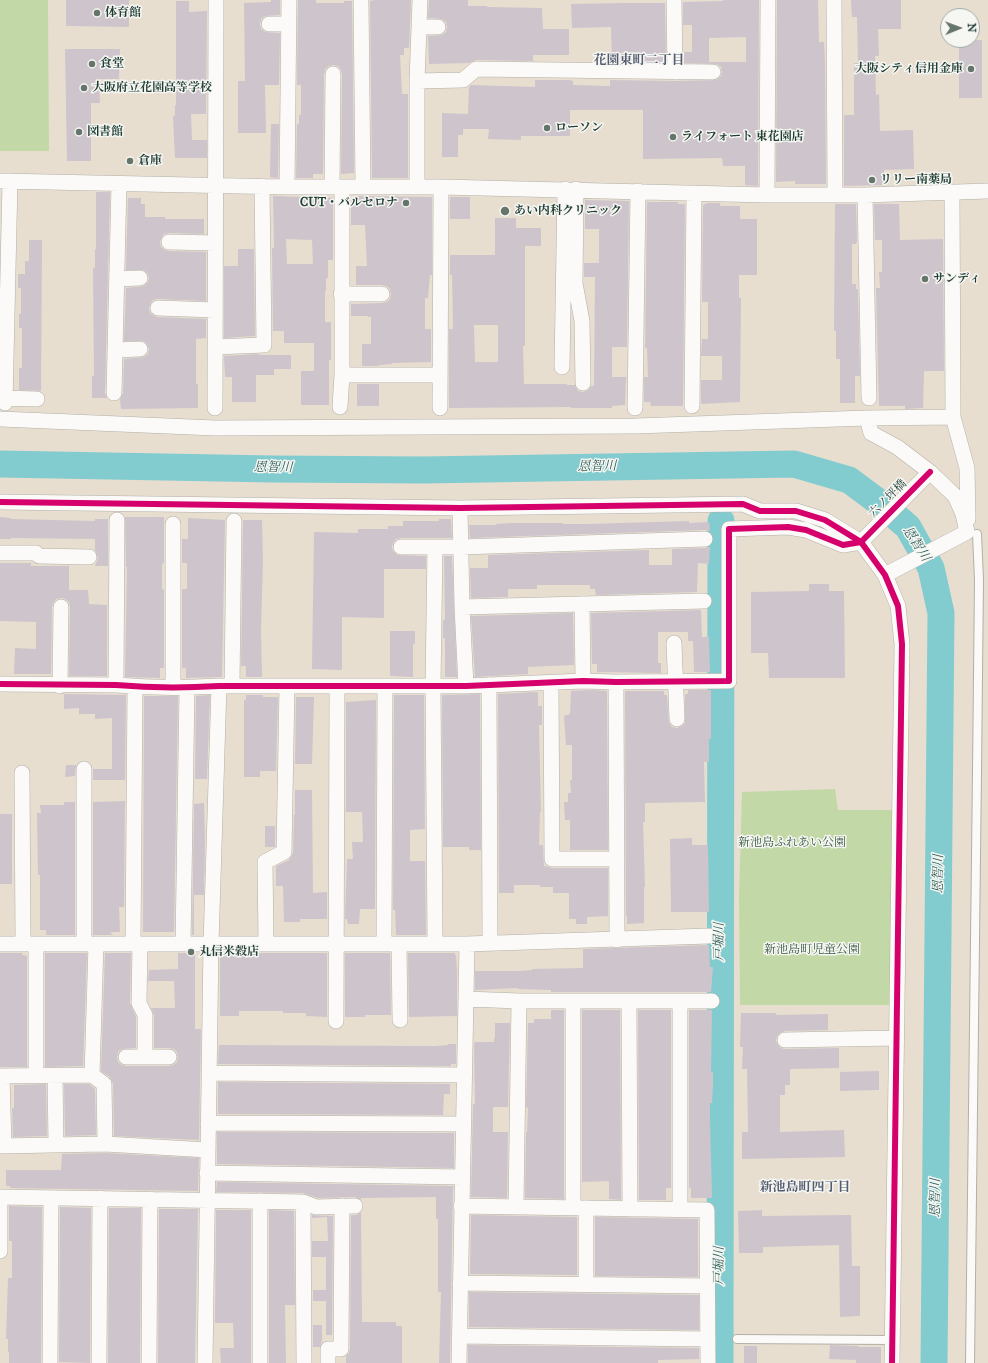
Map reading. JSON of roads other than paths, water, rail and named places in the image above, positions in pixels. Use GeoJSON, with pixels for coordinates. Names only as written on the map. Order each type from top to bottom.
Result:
{"type":"FeatureCollection","features":[{"type":"Feature","properties":{"kind":"street"},"geometry":{"type":"LineString","coordinates":[[215,408],[216,0]]}},
{"type":"Feature","properties":{"kind":"street"},"geometry":{"type":"LineString","coordinates":[[288,186],[289,0]]}},
{"type":"Feature","properties":{"kind":"street"},"geometry":{"type":"LineString","coordinates":[[361,0],[363,187]]}},
{"type":"Feature","properties":{"kind":"street"},"geometry":{"type":"LineString","coordinates":[[417,187],[417,82],[420,0]]}},
{"type":"Feature","properties":{"kind":"street"},"geometry":{"type":"LineString","coordinates":[[674,0],[674,72]]}},
{"type":"Feature","properties":{"kind":"street"},"geometry":{"type":"LineString","coordinates":[[767,195],[768,0]]}},
{"type":"Feature","properties":{"kind":"street"},"geometry":{"type":"LineString","coordinates":[[834,0],[835,195]]}},
{"type":"Feature","properties":{"kind":"street"},"geometry":{"type":"LineString","coordinates":[[268,24],[289,24]]}},
{"type":"Feature","properties":{"kind":"street"},"geometry":{"type":"LineString","coordinates":[[419,27],[438,27]]}},
{"type":"Feature","properties":{"kind":"street"},"geometry":{"type":"LineString","coordinates":[[417,82],[463,80],[476,69],[713,72]]}},
{"type":"Feature","properties":{"kind":"street"},"geometry":{"type":"LineString","coordinates":[[333,74],[341,294],[342,375],[340,407]]}},
{"type":"Feature","properties":{"kind":"street"},"geometry":{"type":"LineString","coordinates":[[37,398],[3,400],[5,181],[215,186],[570,189],[767,195],[865,195],[988,191]]}},
{"type":"Feature","properties":{"kind":"street"},"geometry":{"type":"LineString","coordinates":[[114,393],[119,184]]}},
{"type":"Feature","properties":{"kind":"street"},"geometry":{"type":"LineString","coordinates":[[215,347],[264,345],[262,186]]}},
{"type":"Feature","properties":{"kind":"street"},"geometry":{"type":"LineString","coordinates":[[440,408],[441,187]]}},
{"type":"Feature","properties":{"kind":"street"},"geometry":{"type":"LineString","coordinates":[[562,367],[570,189]]}},
{"type":"Feature","properties":{"kind":"street"},"geometry":{"type":"LineString","coordinates":[[570,189],[574,283],[582,321],[583,383]]}},
{"type":"Feature","properties":{"kind":"street"},"geometry":{"type":"LineString","coordinates":[[635,408],[638,191]]}},
{"type":"Feature","properties":{"kind":"street"},"geometry":{"type":"LineString","coordinates":[[952,192],[953,417],[967,468],[972,533]]}},
{"type":"Feature","properties":{"kind":"street"},"geometry":{"type":"LineString","coordinates":[[692,406],[694,193]]}},
{"type":"Feature","properties":{"kind":"street"},"geometry":{"type":"LineString","coordinates":[[865,195],[869,398]]}},
{"type":"Feature","properties":{"kind":"street"},"geometry":{"type":"LineString","coordinates":[[169,242],[215,243]]}},
{"type":"Feature","properties":{"kind":"street"},"geometry":{"type":"LineString","coordinates":[[117,278],[140,278]]}},
{"type":"Feature","properties":{"kind":"street"},"geometry":{"type":"LineString","coordinates":[[341,294],[382,294]]}},
{"type":"Feature","properties":{"kind":"street"},"geometry":{"type":"LineString","coordinates":[[158,308],[215,310]]}},
{"type":"Feature","properties":{"kind":"street"},"geometry":{"type":"LineString","coordinates":[[115,350],[140,349]]}},
{"type":"Feature","properties":{"kind":"street"},"geometry":{"type":"LineString","coordinates":[[342,375],[440,375]]}},
{"type":"Feature","properties":{"kind":"street"},"geometry":{"type":"LineString","coordinates":[[0,419],[214,428],[284,428],[636,426],[867,418],[953,417]]}},
{"type":"Feature","properties":{"kind":"street"},"geometry":{"type":"LineString","coordinates":[[867,418],[871,433],[898,447],[930,472],[955,496],[972,533]]}},
{"type":"Feature","properties":{"kind":"street","name":"六ノ坪橋"},"geometry":{"type":"LineString","coordinates":[[861,542],[930,472]]}},
{"type":"Feature","properties":{"kind":"street"},"geometry":{"type":"LineString","coordinates":[[0,502],[460,508],[743,504],[760,511],[796,511],[825,520],[861,542],[885,576],[898,606],[902,644],[892,1363]]}},
{"type":"Feature","properties":{"kind":"street"},"geometry":{"type":"LineString","coordinates":[[460,508],[462,607],[466,686]]}},
{"type":"Feature","properties":{"kind":"street"},"geometry":{"type":"LineString","coordinates":[[116,685],[117,520]]}},
{"type":"Feature","properties":{"kind":"street"},"geometry":{"type":"LineString","coordinates":[[205,1363],[211,944],[234,521]]}},
{"type":"Feature","properties":{"kind":"street"},"geometry":{"type":"LineString","coordinates":[[173,524],[180,687],[183,944]]}},
{"type":"Feature","properties":{"kind":"street"},"geometry":{"type":"LineString","coordinates":[[0,684],[60,686],[116,685],[135,687],[287,687],[466,686],[584,681],[729,681],[729,529],[788,527],[806,530],[843,545],[861,542]]}},
{"type":"Feature","properties":{"kind":"street"},"geometry":{"type":"LineString","coordinates":[[885,576],[972,533]]}},
{"type":"Feature","properties":{"kind":"street"},"geometry":{"type":"LineString","coordinates":[[401,547],[461,547],[705,539]]}},
{"type":"Feature","properties":{"kind":"street"},"geometry":{"type":"LineString","coordinates":[[435,547],[435,944]]}},
{"type":"Feature","properties":{"kind":"street"},"geometry":{"type":"LineString","coordinates":[[0,553],[36,553],[39,556],[89,557]]}},
{"type":"Feature","properties":{"kind":"street"},"geometry":{"type":"LineString","coordinates":[[462,607],[704,601]]}},
{"type":"Feature","properties":{"kind":"street"},"geometry":{"type":"LineString","coordinates":[[582,604],[584,681]]}},
{"type":"Feature","properties":{"kind":"street"},"geometry":{"type":"LineString","coordinates":[[60,686],[61,607]]}},
{"type":"Feature","properties":{"kind":"street"},"geometry":{"type":"LineString","coordinates":[[674,643],[677,719]]}},
{"type":"Feature","properties":{"kind":"street"},"geometry":{"type":"LineString","coordinates":[[616,682],[617,940]]}},
{"type":"Feature","properties":{"kind":"street"},"geometry":{"type":"LineString","coordinates":[[551,683],[552,859],[617,859]]}},
{"type":"Feature","properties":{"kind":"street"},"geometry":{"type":"LineString","coordinates":[[489,685],[490,943]]}},
{"type":"Feature","properties":{"kind":"street"},"geometry":{"type":"LineString","coordinates":[[336,1020],[337,686]]}},
{"type":"Feature","properties":{"kind":"street"},"geometry":{"type":"LineString","coordinates":[[384,686],[384,944]]}},
{"type":"Feature","properties":{"kind":"street"},"geometry":{"type":"LineString","coordinates":[[135,687],[136,944],[139,1003],[145,1015],[145,1056]]}},
{"type":"Feature","properties":{"kind":"street"},"geometry":{"type":"LineString","coordinates":[[266,944],[266,862],[284,852],[287,687]]}},
{"type":"Feature","properties":{"kind":"street"},"geometry":{"type":"LineString","coordinates":[[84,769],[90,944],[92,1075]]}},
{"type":"Feature","properties":{"kind":"street"},"geometry":{"type":"LineString","coordinates":[[22,773],[36,1076]]}},
{"type":"Feature","properties":{"kind":"street"},"geometry":{"type":"LineString","coordinates":[[0,944],[467,944],[709,936]]}},
{"type":"Feature","properties":{"kind":"street"},"geometry":{"type":"LineString","coordinates":[[399,944],[400,1020]]}},
{"type":"Feature","properties":{"kind":"street"},"geometry":{"type":"LineString","coordinates":[[459,1363],[467,944]]}},
{"type":"Feature","properties":{"kind":"street"},"geometry":{"type":"LineString","coordinates":[[466,999],[519,1001],[712,1001]]}},
{"type":"Feature","properties":{"kind":"street"},"geometry":{"type":"LineString","coordinates":[[573,1000],[580,1208],[586,1284]]}},
{"type":"Feature","properties":{"kind":"street"},"geometry":{"type":"LineString","coordinates":[[516,1207],[519,1001]]}},
{"type":"Feature","properties":{"kind":"street"},"geometry":{"type":"LineString","coordinates":[[629,1001],[630,1209]]}},
{"type":"Feature","properties":{"kind":"street"},"geometry":{"type":"LineString","coordinates":[[680,1001],[680,1210]]}},
{"type":"Feature","properties":{"kind":"street"},"geometry":{"type":"LineString","coordinates":[[786,1040],[896,1038]]}},
{"type":"Feature","properties":{"kind":"street"},"geometry":{"type":"LineString","coordinates":[[126,1056],[169,1057]]}},
{"type":"Feature","properties":{"kind":"street"},"geometry":{"type":"LineString","coordinates":[[209,1073],[464,1075]]}},
{"type":"Feature","properties":{"kind":"street"},"geometry":{"type":"LineString","coordinates":[[105,1144],[104,1084],[92,1075],[1,1076],[2,1146],[105,1144],[208,1150]]}},
{"type":"Feature","properties":{"kind":"street"},"geometry":{"type":"LineString","coordinates":[[55,1076],[56,1144]]}},
{"type":"Feature","properties":{"kind":"street"},"geometry":{"type":"LineString","coordinates":[[208,1123],[463,1124]]}},
{"type":"Feature","properties":{"kind":"street"},"geometry":{"type":"LineString","coordinates":[[207,1173],[462,1177]]}},
{"type":"Feature","properties":{"kind":"street"},"geometry":{"type":"LineString","coordinates":[[0,1251],[0,1197],[303,1202],[316,1207],[348,1206],[341,1349],[328,1349],[328,1363]]}},
{"type":"Feature","properties":{"kind":"street"},"geometry":{"type":"LineString","coordinates":[[50,1363],[51,1198]]}},
{"type":"Feature","properties":{"kind":"street"},"geometry":{"type":"LineString","coordinates":[[99,1363],[100,1198]]}},
{"type":"Feature","properties":{"kind":"street"},"geometry":{"type":"LineString","coordinates":[[149,1363],[150,1199]]}},
{"type":"Feature","properties":{"kind":"street"},"geometry":{"type":"LineString","coordinates":[[260,1201],[260,1363]]}},
{"type":"Feature","properties":{"kind":"street"},"geometry":{"type":"LineString","coordinates":[[303,1202],[304,1363]]}},
{"type":"Feature","properties":{"kind":"street"},"geometry":{"type":"LineString","coordinates":[[461,1206],[707,1210],[708,1363]]}},
{"type":"Feature","properties":{"kind":"street"},"geometry":{"type":"LineString","coordinates":[[460,1283],[707,1286]]}},
{"type":"Feature","properties":{"kind":"street"},"geometry":{"type":"LineString","coordinates":[[459,1336],[708,1339]]}},
{"type":"Feature","properties":{"kind":"lane"},"geometry":{"type":"LineString","coordinates":[[970,1363],[978,580],[972,533]]}},
{"type":"Feature","properties":{"kind":"lane"},"geometry":{"type":"LineString","coordinates":[[738,1339],[892,1340]]}},
{"type":"Feature","properties":{"kind":"waterway","name":"恩智川"},"geometry":{"type":"LineString","coordinates":[[0,464],[423,470],[794,464],[849,480],[880,503],[908,527],[931,568],[941,613],[934,1363]]}},
{"type":"Feature","properties":{"kind":"waterway","name":"戸堀川"},"geometry":{"type":"LineString","coordinates":[[720,1363],[721,521]]}},
{"type":"Feature","properties":{"kind":"place","name":"体育館"},"geometry":{"type":"Point","coordinates":[97,13]}},
{"type":"Feature","properties":{"kind":"place","name":"食堂"},"geometry":{"type":"Point","coordinates":[92,64]}},
{"type":"Feature","properties":{"kind":"place","name":"大阪シティ信用金庫"},"geometry":{"type":"Point","coordinates":[971,69]}},
{"type":"Feature","properties":{"kind":"place","name":"大阪府立花園高等学校"},"geometry":{"type":"Point","coordinates":[84,88]}},
{"type":"Feature","properties":{"kind":"place","name":"ローソン"},"geometry":{"type":"Point","coordinates":[547,128]}},
{"type":"Feature","properties":{"kind":"place","name":"図書館"},"geometry":{"type":"Point","coordinates":[79,132]}},
{"type":"Feature","properties":{"kind":"place","name":"ライフォート 東花園店"},"geometry":{"type":"Point","coordinates":[673,137]}},
{"type":"Feature","properties":{"kind":"place","name":"倉庫"},"geometry":{"type":"Point","coordinates":[130,161]}},
{"type":"Feature","properties":{"kind":"place","name":"リリー南薬局"},"geometry":{"type":"Point","coordinates":[872,180]}},
{"type":"Feature","properties":{"kind":"place","name":"CUT・バルセロナ"},"geometry":{"type":"Point","coordinates":[406,203]}},
{"type":"Feature","properties":{"kind":"place","name":"あい内科クリニック"},"geometry":{"type":"Point","coordinates":[505,211]}},
{"type":"Feature","properties":{"kind":"place","name":"サンディ"},"geometry":{"type":"Point","coordinates":[925,279]}},
{"type":"Feature","properties":{"kind":"place","name":"丸信米穀店"},"geometry":{"type":"Point","coordinates":[191,952]}},
{"type":"Feature","properties":{"kind":"district","name":"花園東町二丁目"},"geometry":{"type":"Point","coordinates":[639,61]}},
{"type":"Feature","properties":{"kind":"district","name":"新池島町四丁目"},"geometry":{"type":"Point","coordinates":[805,1188]}},
{"type":"Feature","properties":{"kind":"park label","name":"新池島ふれあい公園"},"geometry":{"type":"Point","coordinates":[792,843]}},
{"type":"Feature","properties":{"kind":"park label","name":"新池島町児童公園"},"geometry":{"type":"Point","coordinates":[812,950]}}]}
